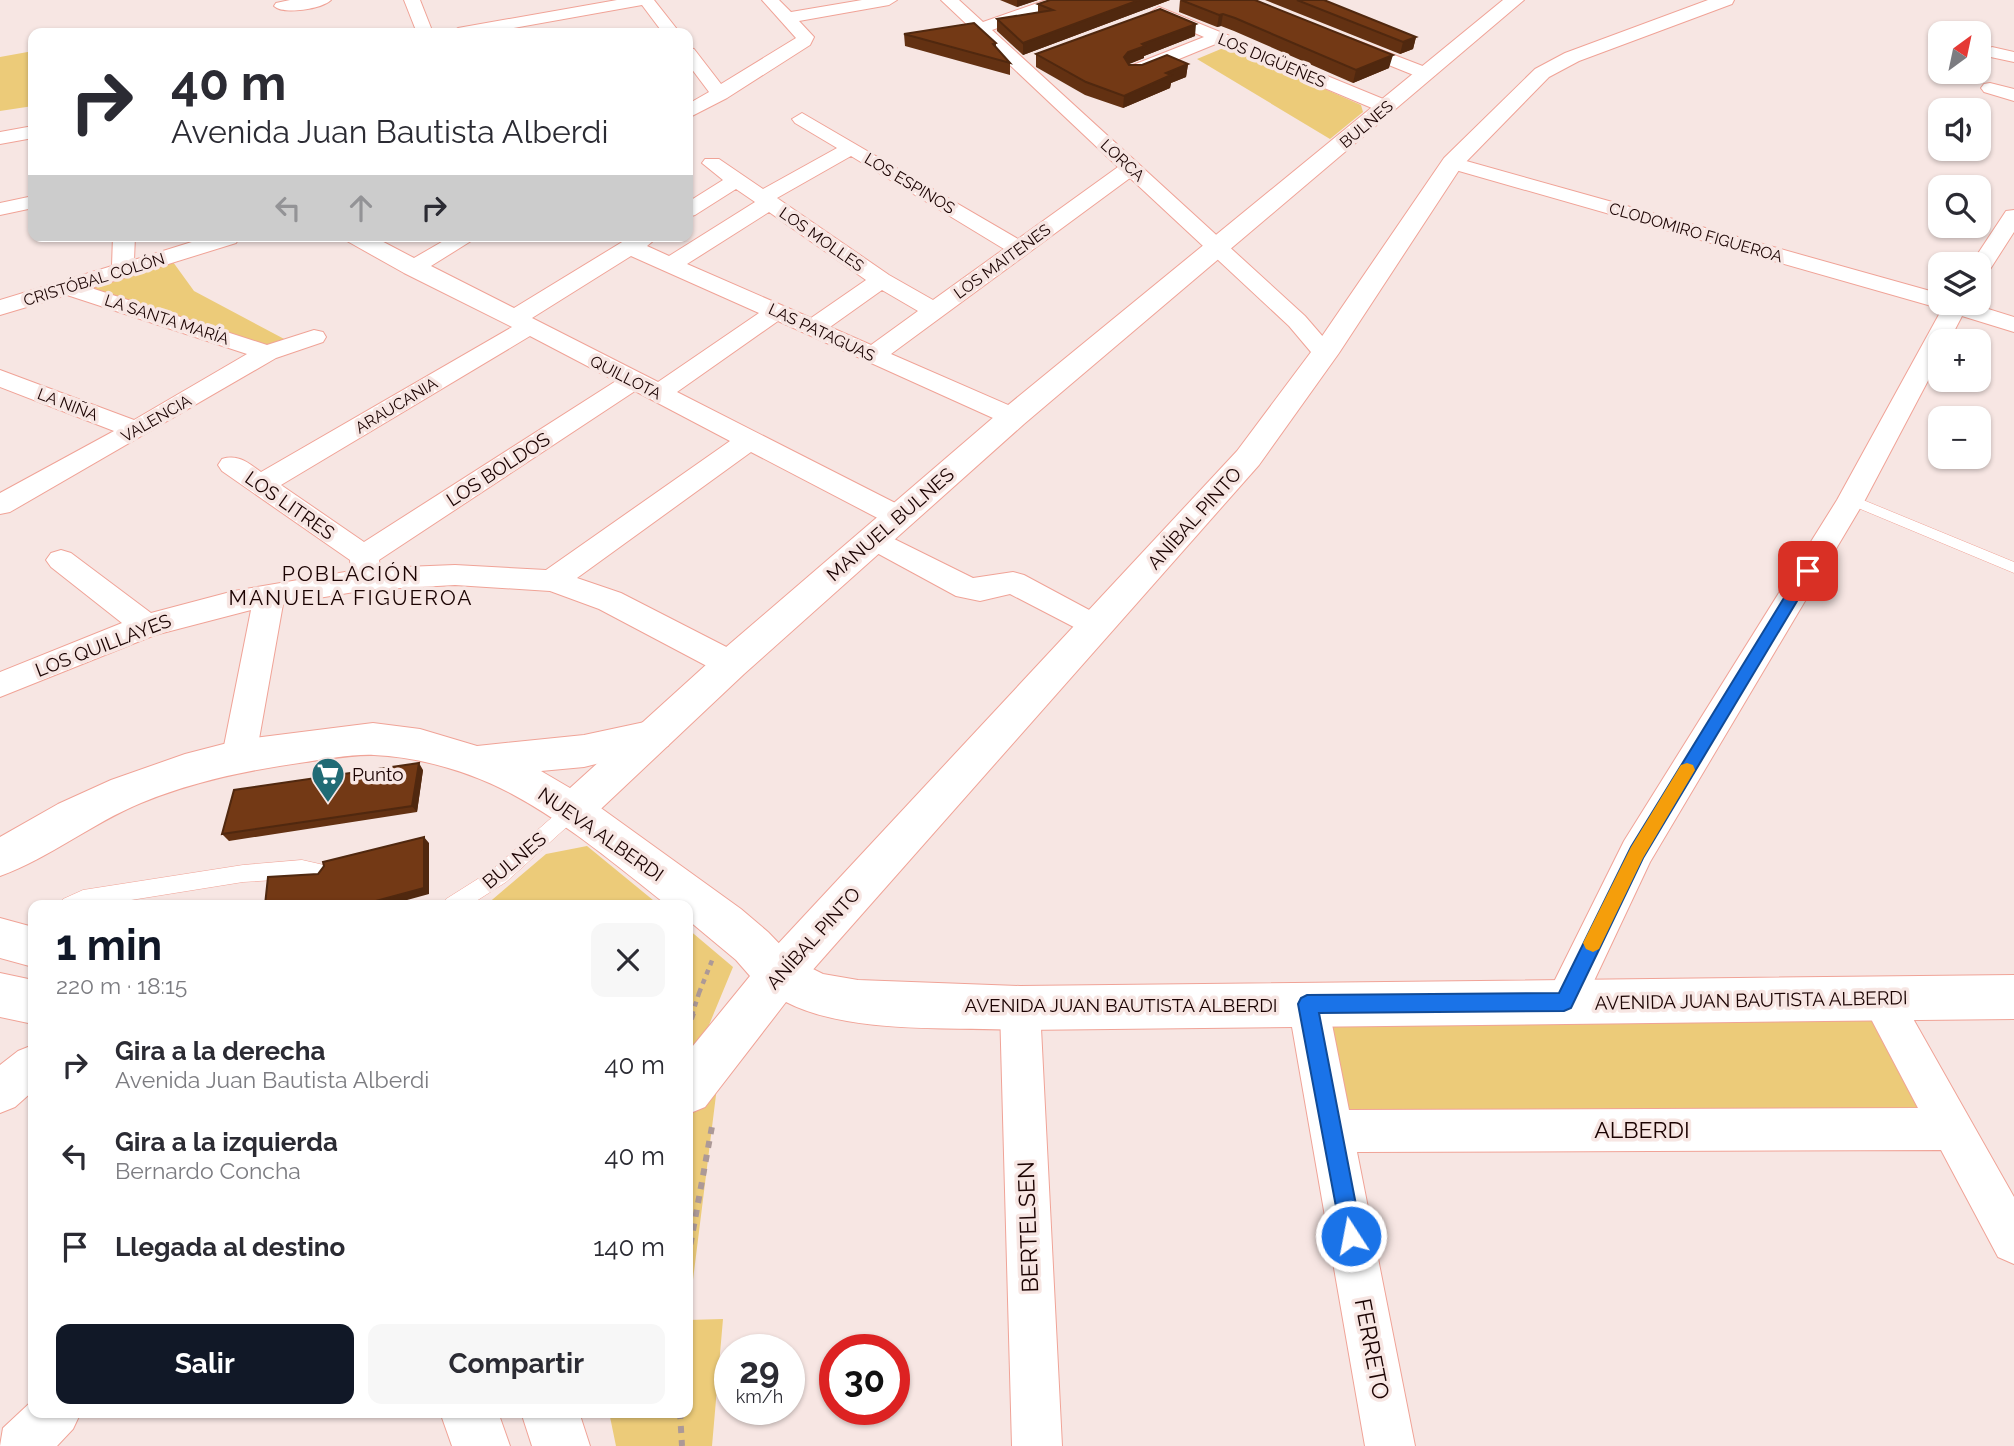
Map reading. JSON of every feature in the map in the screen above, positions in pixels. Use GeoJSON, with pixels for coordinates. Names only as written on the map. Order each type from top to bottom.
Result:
{"type":"FeatureCollection","features":[{"type":"Feature","properties":{"kind":"street"},"geometry":{"type":"LineString","coordinates":[[283,9],[323,0]]}},
{"type":"Feature","properties":{"kind":"street"},"geometry":{"type":"LineString","coordinates":[[412,0],[423,28]]}},
{"type":"Feature","properties":{"kind":"street"},"geometry":{"type":"LineString","coordinates":[[526,0],[542,26]]}},
{"type":"Feature","properties":{"kind":"street"},"geometry":{"type":"LineString","coordinates":[[518,28],[542,26],[645,0],[668,28]]}},
{"type":"Feature","properties":{"kind":"street"},"geometry":{"type":"LineString","coordinates":[[693,108],[804,41],[805,37],[770,0]]}},
{"type":"Feature","properties":{"kind":"street"},"geometry":{"type":"LineString","coordinates":[[788,18],[889,0]]}},
{"type":"Feature","properties":{"kind":"street","name":"LORCA"},"geometry":{"type":"LineString","coordinates":[[949,0],[981,29],[1026,63],[1131,167],[1297,321],[1325,353]]}},
{"type":"Feature","properties":{"kind":"street"},"geometry":{"type":"LineString","coordinates":[[981,29],[1061,0]]}},
{"type":"Feature","properties":{"kind":"street","name":"BULNES"},"geometry":{"type":"LineString","coordinates":[[1218,249],[1515,0]]}},
{"type":"Feature","properties":{"kind":"street","name":"ANÍBAL PINTO"},"geometry":{"type":"LineString","coordinates":[[693,1064],[779,975],[1248,458],[1325,353],[1452,163],[1542,73],[1572,57],[1726,0]]}},
{"type":"Feature","properties":{"kind":"street","name":"LOS DIGÜEÑES"},"geometry":{"type":"LineString","coordinates":[[1179,4],[1152,14],[1218,37],[1386,107]]}},
{"type":"Feature","properties":{"kind":"street"},"geometry":{"type":"LineString","coordinates":[[1330,35],[1427,74]]}},
{"type":"Feature","properties":{"kind":"street"},"geometry":{"type":"LineString","coordinates":[[1134,71],[1218,37]]}},
{"type":"Feature","properties":{"kind":"street"},"geometry":{"type":"LineString","coordinates":[[1992,52],[2014,57]]}},
{"type":"Feature","properties":{"kind":"street"},"geometry":{"type":"LineString","coordinates":[[693,59],[720,94]]}},
{"type":"Feature","properties":{"kind":"street"},"geometry":{"type":"LineString","coordinates":[[1990,88],[2014,95]]}},
{"type":"Feature","properties":{"kind":"street","name":"LOS ESPINOS"},"geometry":{"type":"LineString","coordinates":[[802,119],[1018,248]]}},
{"type":"Feature","properties":{"kind":"street"},"geometry":{"type":"LineString","coordinates":[[0,163],[1,137],[28,133]]}},
{"type":"Feature","properties":{"kind":"street"},"geometry":{"type":"LineString","coordinates":[[671,264],[766,200],[851,148]]}},
{"type":"Feature","properties":{"kind":"street","name":"LOS MOLLES"},"geometry":{"type":"LineString","coordinates":[[712,163],[881,280],[934,310]]}},
{"type":"Feature","properties":{"kind":"street","name":"CLODOMIRO FIGUEROA"},"geometry":{"type":"LineString","coordinates":[[1452,163],[1928,297]]}},
{"type":"Feature","properties":{"kind":"street","name":"LOS MAITENES"},"geometry":{"type":"LineString","coordinates":[[873,355],[1131,167]]}},
{"type":"Feature","properties":{"kind":"street"},"geometry":{"type":"LineString","coordinates":[[693,208],[736,180]]}},
{"type":"Feature","properties":{"kind":"street"},"geometry":{"type":"LineString","coordinates":[[0,209],[28,203]]}},
{"type":"Feature","properties":{"kind":"street"},"geometry":{"type":"LineString","coordinates":[[1990,252],[2014,216]]}},
{"type":"Feature","properties":{"kind":"street"},"geometry":{"type":"LineString","coordinates":[[123,270],[124,242]]}},
{"type":"Feature","properties":{"kind":"street","name":"CRISTÓBAL COLÓN"},"geometry":{"type":"LineString","coordinates":[[0,308],[212,242]]}},
{"type":"Feature","properties":{"kind":"street","name":"QUILLOTA"},"geometry":{"type":"LineString","coordinates":[[366,242],[899,517]]}},
{"type":"Feature","properties":{"kind":"street"},"geometry":{"type":"LineString","coordinates":[[412,268],[458,242]]}},
{"type":"Feature","properties":{"kind":"street","name":"LAS PATAGUAS"},"geometry":{"type":"LineString","coordinates":[[639,242],[671,264],[1013,417]]}},
{"type":"Feature","properties":{"kind":"street","name":"ARAUCANIA"},"geometry":{"type":"LineString","coordinates":[[262,484],[521,323],[639,242]]}},
{"type":"Feature","properties":{"kind":"street","name":"MANUEL BULNES"},"geometry":{"type":"LineString","coordinates":[[573,810],[731,664],[1013,417],[1218,249]]}},
{"type":"Feature","properties":{"kind":"street"},"geometry":{"type":"LineString","coordinates":[[813,328],[881,280]]}},
{"type":"Feature","properties":{"kind":"street","name":"LA SANTA MARÍA"},"geometry":{"type":"LineString","coordinates":[[66,287],[267,353]]}},
{"type":"Feature","properties":{"kind":"street"},"geometry":{"type":"LineString","coordinates":[[658,394],[777,311]]}},
{"type":"Feature","properties":{"kind":"street"},"geometry":{"type":"LineString","coordinates":[[1564,1002],[1637,852],[1851,500],[1944,315]]}},
{"type":"Feature","properties":{"kind":"street","name":"CLODOMIRO FIGUEROA"},"geometry":{"type":"LineString","coordinates":[[1983,315],[2014,326]]}},
{"type":"Feature","properties":{"kind":"street"},"geometry":{"type":"LineString","coordinates":[[1297,321],[1322,327],[1343,326]]}},
{"type":"Feature","properties":{"kind":"street","name":"VALENCIA"},"geometry":{"type":"LineString","coordinates":[[0,505],[136,430],[267,353],[283,350],[314,337]]}},
{"type":"Feature","properties":{"kind":"street","name":"LA NIÑA"},"geometry":{"type":"LineString","coordinates":[[0,378],[136,430]]}},
{"type":"Feature","properties":{"kind":"street","name":"LOS BOLDOS"},"geometry":{"type":"LineString","coordinates":[[365,568],[633,381]]}},
{"type":"Feature","properties":{"kind":"street"},"geometry":{"type":"LineString","coordinates":[[552,581],[749,440]]}},
{"type":"Feature","properties":{"kind":"street","name":"LOS LITRES"},"geometry":{"type":"LineString","coordinates":[[232,465],[262,484],[365,568]]}},
{"type":"Feature","properties":{"kind":"street"},"geometry":{"type":"LineString","coordinates":[[874,539],[967,588],[980,590],[1013,583],[1095,627]]}},
{"type":"Feature","properties":{"kind":"street"},"geometry":{"type":"LineString","coordinates":[[61,559],[146,626]]}},
{"type":"Feature","properties":{"kind":"street","name":"LOS QUILLAYES"},"geometry":{"type":"LineString","coordinates":[[0,685],[146,626],[269,596],[365,568],[552,581],[610,601],[731,664]]}},
{"type":"Feature","properties":{"kind":"street"},"geometry":{"type":"LineString","coordinates":[[239,757],[269,596]]}},
{"type":"Feature","properties":{"kind":"street"},"geometry":{"type":"LineString","coordinates":[[471,760],[564,754],[618,745],[654,735]]}},
{"type":"Feature","properties":{"kind":"street","name":"NUEVA ALBERDI"},"geometry":{"type":"LineString","coordinates":[[0,858],[73,816],[125,792],[185,770],[239,757],[373,740],[421,746],[471,760],[524,781],[573,810],[725,923],[752,946],[779,975]]}},
{"type":"Feature","properties":{"kind":"street","name":"AVENIDA JUAN BAUTISTA ALBERDI"},"geometry":{"type":"LineString","coordinates":[[779,975],[818,995],[858,1002],[1020,1008],[2014,997]]}},
{"type":"Feature","properties":{"kind":"street"},"geometry":{"type":"LineString","coordinates":[[0,995],[28,1001]]}},
{"type":"Feature","properties":{"kind":"street"},"geometry":{"type":"LineString","coordinates":[[1880,998],[2014,1241]]}},
{"type":"Feature","properties":{"kind":"street","name":"FERRETO"},"geometry":{"type":"LineString","coordinates":[[1307,1004],[1390,1446]]}},
{"type":"Feature","properties":{"kind":"street","name":"BERTELSEN"},"geometry":{"type":"LineString","coordinates":[[1020,1008],[1037,1446]]}},
{"type":"Feature","properties":{"kind":"street"},"geometry":{"type":"LineString","coordinates":[[0,1092],[28,1069]]}},
{"type":"Feature","properties":{"kind":"street","name":"ALBERDI"},"geometry":{"type":"LineString","coordinates":[[1331,1131],[1952,1129]]}},
{"type":"Feature","properties":{"kind":"street"},"geometry":{"type":"LineString","coordinates":[[21,1446],[50,1418]]}},
{"type":"Feature","properties":{"kind":"street"},"geometry":{"type":"LineString","coordinates":[[471,1418],[481,1446]]}},
{"type":"Feature","properties":{"kind":"lane"},"geometry":{"type":"LineString","coordinates":[[1851,500],[2014,568]]}},
{"type":"Feature","properties":{"kind":"lane","name":"BULNES"},"geometry":{"type":"LineString","coordinates":[[461,900],[499,876],[573,810]]}},
{"type":"Feature","properties":{"kind":"lane"},"geometry":{"type":"LineString","coordinates":[[79,900],[300,867],[317,871]]}},
{"type":"Feature","properties":{"kind":"path"},"geometry":{"type":"LineString","coordinates":[[693,993],[699,993],[693,1064],[719,1086],[693,1230]]}},
{"type":"Feature","properties":{"kind":"path"},"geometry":{"type":"LineString","coordinates":[[680,1418],[682,1446]]}},
{"type":"Feature","properties":{"kind":"shaded area"},"geometry":{"type":"Polygon","coordinates":[[[1228,46],[1361,105],[1363,112],[1330,139],[1197,59],[1228,46]]]}},
{"type":"Feature","properties":{"kind":"shaded area"},"geometry":{"type":"Polygon","coordinates":[[[28,52],[28,107],[0,111],[0,57],[28,52]]]}},
{"type":"Feature","properties":{"kind":"shaded area"},"geometry":{"type":"Polygon","coordinates":[[[173,262],[194,291],[288,341],[273,348],[90,288],[173,262]]]}},
{"type":"Feature","properties":{"kind":"shaded area"},"geometry":{"type":"Polygon","coordinates":[[[587,846],[653,900],[492,900],[546,854],[587,846]]]}},
{"type":"Feature","properties":{"kind":"shaded area"},"geometry":{"type":"Polygon","coordinates":[[[693,933],[733,967],[693,1059],[693,933]]]}},
{"type":"Feature","properties":{"kind":"shaded area"},"geometry":{"type":"Polygon","coordinates":[[[1871,1015],[1928,1108],[1348,1111],[1330,1024],[1871,1015]]]}},
{"type":"Feature","properties":{"kind":"shaded area"},"geometry":{"type":"Polygon","coordinates":[[[717,1087],[693,1280],[693,1113],[717,1087]]]}},
{"type":"Feature","properties":{"kind":"shaded area"},"geometry":{"type":"Polygon","coordinates":[[[723,1319],[722,1334],[714,1334],[712,1446],[616,1446],[610,1418],[693,1418],[693,1320],[723,1319]]]}},
{"type":"Feature","properties":{"kind":"building"},"geometry":{"type":"Polygon","coordinates":[[[1050,0],[1139,0],[1023,43],[997,19],[1053,10],[1038,4],[1050,0]]]}},
{"type":"Feature","properties":{"kind":"building"},"geometry":{"type":"Polygon","coordinates":[[[1181,0],[1255,0],[1393,55],[1356,70],[1235,18],[1219,15],[1181,0]]]}},
{"type":"Feature","properties":{"kind":"building"},"geometry":{"type":"Polygon","coordinates":[[[1297,0],[1324,0],[1416,37],[1403,42],[1297,0]]]}},
{"type":"Feature","properties":{"kind":"building"},"geometry":{"type":"Polygon","coordinates":[[[1160,9],[1196,24],[1142,44],[1145,46],[1128,52],[1124,57],[1129,65],[1142,65],[1167,55],[1188,64],[1166,73],[1171,75],[1124,96],[1086,82],[1036,54],[1160,9]]]}},
{"type":"Feature","properties":{"kind":"building"},"geometry":{"type":"Polygon","coordinates":[[[974,23],[996,43],[993,44],[1010,63],[904,34],[974,23]]]}},
{"type":"Feature","properties":{"kind":"building","name":"Punto"},"geometry":{"type":"Polygon","coordinates":[[[419,763],[412,806],[222,834],[234,790],[419,763]]]}},
{"type":"Feature","properties":{"kind":"building"},"geometry":{"type":"Polygon","coordinates":[[[424,837],[424,888],[380,900],[266,900],[268,877],[318,874],[324,866],[323,862],[424,837]]]}},
{"type":"Feature","properties":{"kind":"slow traffic"},"geometry":{"type":"LineString","coordinates":[[1593,943],[1637,852],[1687,770]]}},
{"type":"Feature","properties":{"kind":"place","name":"Punto"},"geometry":{"type":"Point","coordinates":[328,804]}},
{"type":"Feature","properties":{"kind":"district","name":"POBLACIÓN MANUELA FIGUEROA"},"geometry":{"type":"Point","coordinates":[351,586]}},
{"type":"Feature","properties":{"kind":"route"},"geometry":{"type":"LineString","coordinates":[[1351,1236],[1307,1004],[1564,1002],[1637,852],[1808,571]]}}]}
